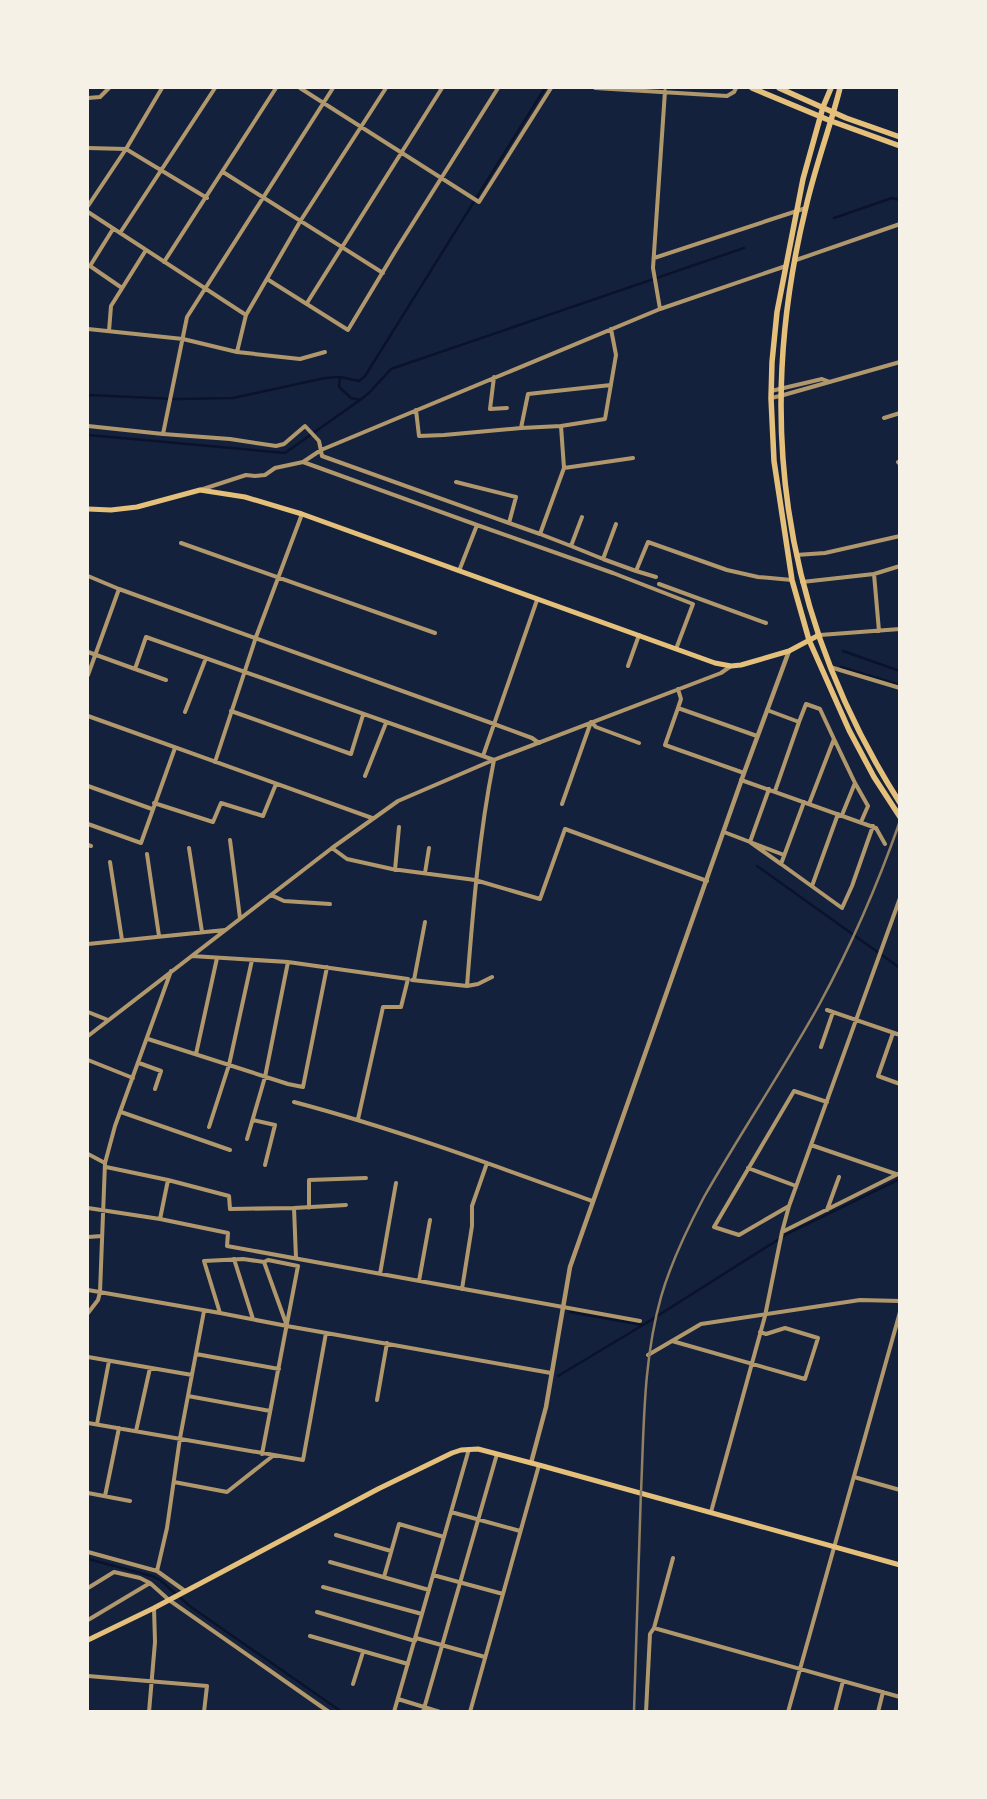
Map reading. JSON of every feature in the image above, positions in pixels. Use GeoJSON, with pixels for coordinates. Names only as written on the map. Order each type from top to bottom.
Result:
{"type":"FeatureCollection","features":[{"type":"Feature","properties":{"kind":"main road"},"geometry":{"type":"LineString","coordinates":[[752,88],[900,146]]}},
{"type":"Feature","properties":{"kind":"main road"},"geometry":{"type":"LineString","coordinates":[[779,88],[846,118],[900,137]]}},
{"type":"Feature","properties":{"kind":"main road"},"geometry":{"type":"LineString","coordinates":[[831,88],[803,180],[777,312],[771,394],[774,461],[792,580],[809,640],[853,738],[874,777],[900,816]]}},
{"type":"Feature","properties":{"kind":"main road"},"geometry":{"type":"LineString","coordinates":[[840,88],[806,208],[786,314],[780,393],[782,460],[787,501],[802,582],[830,667],[855,726],[900,803]]}},
{"type":"Feature","properties":{"kind":"main road"},"geometry":{"type":"LineString","coordinates":[[88,509],[111,510],[137,507],[200,490],[245,497],[302,514],[536,600],[715,663],[731,666],[741,665],[789,651],[819,635]]}},
{"type":"Feature","properties":{"kind":"main road"},"geometry":{"type":"LineString","coordinates":[[88,1640],[154,1608],[378,1489],[452,1453],[469,1449],[478,1449],[539,1465],[900,1566]]}},
{"type":"Feature","properties":{"kind":"street"},"geometry":{"type":"LineString","coordinates":[[88,98],[100,97],[109,88]]}},
{"type":"Feature","properties":{"kind":"street"},"geometry":{"type":"LineString","coordinates":[[88,206],[126,149],[162,88]]}},
{"type":"Feature","properties":{"kind":"street"},"geometry":{"type":"LineString","coordinates":[[120,233],[215,88]]}},
{"type":"Feature","properties":{"kind":"street"},"geometry":{"type":"LineString","coordinates":[[164,262],[207,198],[276,88]]}},
{"type":"Feature","properties":{"kind":"street"},"geometry":{"type":"LineString","coordinates":[[300,88],[479,202],[551,88]]}},
{"type":"Feature","properties":{"kind":"street"},"geometry":{"type":"LineString","coordinates":[[163,434],[187,317],[333,88]]}},
{"type":"Feature","properties":{"kind":"street"},"geometry":{"type":"LineString","coordinates":[[237,352],[246,315],[301,220],[386,88]]}},
{"type":"Feature","properties":{"kind":"street"},"geometry":{"type":"LineString","coordinates":[[307,303],[400,152],[442,88]]}},
{"type":"Feature","properties":{"kind":"street"},"geometry":{"type":"LineString","coordinates":[[267,279],[348,330],[498,88]]}},
{"type":"Feature","properties":{"kind":"street"},"geometry":{"type":"LineString","coordinates":[[595,88],[727,96],[734,92],[736,88]]}},
{"type":"Feature","properties":{"kind":"street"},"geometry":{"type":"LineString","coordinates":[[660,309],[654,258],[665,91]]}},
{"type":"Feature","properties":{"kind":"street"},"geometry":{"type":"LineString","coordinates":[[88,148],[126,149],[207,198]]}},
{"type":"Feature","properties":{"kind":"street"},"geometry":{"type":"LineString","coordinates":[[223,172],[383,272]]}},
{"type":"Feature","properties":{"kind":"street"},"geometry":{"type":"LineString","coordinates":[[654,258],[806,208]]}},
{"type":"Feature","properties":{"kind":"street"},"geometry":{"type":"LineString","coordinates":[[88,212],[246,315]]}},
{"type":"Feature","properties":{"kind":"street"},"geometry":{"type":"LineString","coordinates":[[795,260],[900,224]]}},
{"type":"Feature","properties":{"kind":"street"},"geometry":{"type":"LineString","coordinates":[[113,229],[90,266],[122,288]]}},
{"type":"Feature","properties":{"kind":"street"},"geometry":{"type":"LineString","coordinates":[[108,331],[111,306],[146,250]]}},
{"type":"Feature","properties":{"kind":"street"},"geometry":{"type":"LineString","coordinates":[[200,490],[246,475],[265,475],[275,468],[303,462],[321,450],[660,309],[786,266]]}},
{"type":"Feature","properties":{"kind":"street"},"geometry":{"type":"LineString","coordinates":[[88,328],[183,339],[237,352],[300,359],[325,352]]}},
{"type":"Feature","properties":{"kind":"street"},"geometry":{"type":"LineString","coordinates":[[416,410],[419,436],[561,426],[605,419],[616,355],[611,329]]}},
{"type":"Feature","properties":{"kind":"street"},"geometry":{"type":"LineString","coordinates":[[771,394],[780,393],[822,379],[830,382],[900,362]]}},
{"type":"Feature","properties":{"kind":"street"},"geometry":{"type":"LineString","coordinates":[[494,377],[490,409],[507,408]]}},
{"type":"Feature","properties":{"kind":"street"},"geometry":{"type":"LineString","coordinates":[[521,428],[528,394],[612,385]]}},
{"type":"Feature","properties":{"kind":"street"},"geometry":{"type":"LineString","coordinates":[[884,418],[900,413]]}},
{"type":"Feature","properties":{"kind":"street"},"geometry":{"type":"LineString","coordinates":[[88,426],[230,439],[276,446],[284,444],[305,426],[319,441],[322,456],[656,577]]}},
{"type":"Feature","properties":{"kind":"street"},"geometry":{"type":"LineString","coordinates":[[540,534],[564,468],[561,426]]}},
{"type":"Feature","properties":{"kind":"street"},"geometry":{"type":"LineString","coordinates":[[564,468],[633,458]]}},
{"type":"Feature","properties":{"kind":"street"},"geometry":{"type":"LineString","coordinates":[[303,462],[613,573],[693,604],[703,600]]}},
{"type":"Feature","properties":{"kind":"street"},"geometry":{"type":"LineString","coordinates":[[456,482],[516,497],[509,523]]}},
{"type":"Feature","properties":{"kind":"street"},"geometry":{"type":"LineString","coordinates":[[214,762],[256,637],[302,514]]}},
{"type":"Feature","properties":{"kind":"street"},"geometry":{"type":"LineString","coordinates":[[570,546],[582,517]]}},
{"type":"Feature","properties":{"kind":"street"},"geometry":{"type":"LineString","coordinates":[[603,559],[616,524]]}},
{"type":"Feature","properties":{"kind":"street"},"geometry":{"type":"LineString","coordinates":[[459,571],[477,525]]}},
{"type":"Feature","properties":{"kind":"street"},"geometry":{"type":"LineString","coordinates":[[796,555],[825,553],[900,536]]}},
{"type":"Feature","properties":{"kind":"street"},"geometry":{"type":"LineString","coordinates":[[636,571],[648,542],[727,570],[758,577],[792,580]]}},
{"type":"Feature","properties":{"kind":"street"},"geometry":{"type":"LineString","coordinates":[[181,543],[435,633]]}},
{"type":"Feature","properties":{"kind":"street"},"geometry":{"type":"LineString","coordinates":[[802,582],[874,574],[900,566]]}},
{"type":"Feature","properties":{"kind":"street"},"geometry":{"type":"LineString","coordinates":[[874,574],[879,630]]}},
{"type":"Feature","properties":{"kind":"street"},"geometry":{"type":"LineString","coordinates":[[88,576],[119,589],[532,738],[539,743]]}},
{"type":"Feature","properties":{"kind":"street"},"geometry":{"type":"LineString","coordinates":[[659,584],[766,623]]}},
{"type":"Feature","properties":{"kind":"street"},"geometry":{"type":"LineString","coordinates":[[88,675],[119,589]]}},
{"type":"Feature","properties":{"kind":"street"},"geometry":{"type":"LineString","coordinates":[[483,756],[536,600]]}},
{"type":"Feature","properties":{"kind":"street"},"geometry":{"type":"LineString","coordinates":[[676,649],[693,604]]}},
{"type":"Feature","properties":{"kind":"street"},"geometry":{"type":"LineString","coordinates":[[819,635],[900,629]]}},
{"type":"Feature","properties":{"kind":"street"},"geometry":{"type":"LineString","coordinates":[[628,666],[638,635]]}},
{"type":"Feature","properties":{"kind":"street"},"geometry":{"type":"LineString","coordinates":[[135,669],[146,637],[494,760]]}},
{"type":"Feature","properties":{"kind":"street"},"geometry":{"type":"LineString","coordinates":[[531,1463],[546,1407],[570,1267],[741,780],[789,651]]}},
{"type":"Feature","properties":{"kind":"street"},"geometry":{"type":"LineString","coordinates":[[88,652],[166,680]]}},
{"type":"Feature","properties":{"kind":"street"},"geometry":{"type":"LineString","coordinates":[[185,712],[206,658]]}},
{"type":"Feature","properties":{"kind":"street"},"geometry":{"type":"LineString","coordinates":[[88,1036],[332,848],[398,801],[494,760],[721,673],[731,666]]}},
{"type":"Feature","properties":{"kind":"street"},"geometry":{"type":"LineString","coordinates":[[830,667],[900,688]]}},
{"type":"Feature","properties":{"kind":"street"},"geometry":{"type":"LineString","coordinates":[[678,689],[681,699],[664,745],[744,773]]}},
{"type":"Feature","properties":{"kind":"street"},"geometry":{"type":"LineString","coordinates":[[775,791],[806,704],[820,709],[868,806],[861,822]]}},
{"type":"Feature","properties":{"kind":"street"},"geometry":{"type":"LineString","coordinates":[[678,708],[757,736]]}},
{"type":"Feature","properties":{"kind":"street"},"geometry":{"type":"LineString","coordinates":[[767,710],[799,722]]}},
{"type":"Feature","properties":{"kind":"street"},"geometry":{"type":"LineString","coordinates":[[231,711],[351,754],[363,715]]}},
{"type":"Feature","properties":{"kind":"street"},"geometry":{"type":"LineString","coordinates":[[88,716],[372,818]]}},
{"type":"Feature","properties":{"kind":"street"},"geometry":{"type":"LineString","coordinates":[[592,722],[596,727],[639,742]]}},
{"type":"Feature","properties":{"kind":"street"},"geometry":{"type":"LineString","coordinates":[[562,804],[592,722]]}},
{"type":"Feature","properties":{"kind":"street"},"geometry":{"type":"LineString","coordinates":[[365,776],[386,723]]}},
{"type":"Feature","properties":{"kind":"street"},"geometry":{"type":"LineString","coordinates":[[781,864],[834,739]]}},
{"type":"Feature","properties":{"kind":"street"},"geometry":{"type":"LineString","coordinates":[[88,824],[141,843],[175,748]]}},
{"type":"Feature","properties":{"kind":"street"},"geometry":{"type":"LineString","coordinates":[[467,986],[475,880],[485,801],[494,760]]}},
{"type":"Feature","properties":{"kind":"street"},"geometry":{"type":"LineString","coordinates":[[741,780],[872,826],[876,828],[885,844]]}},
{"type":"Feature","properties":{"kind":"street"},"geometry":{"type":"LineString","coordinates":[[812,886],[855,782]]}},
{"type":"Feature","properties":{"kind":"street"},"geometry":{"type":"LineString","coordinates":[[154,803],[213,822],[221,803],[264,816],[276,784]]}},
{"type":"Feature","properties":{"kind":"street"},"geometry":{"type":"LineString","coordinates":[[88,786],[152,809]]}},
{"type":"Feature","properties":{"kind":"street"},"geometry":{"type":"LineString","coordinates":[[750,842],[769,789]]}},
{"type":"Feature","properties":{"kind":"street"},"geometry":{"type":"LineString","coordinates":[[750,842],[842,908],[852,886],[872,826]]}},
{"type":"Feature","properties":{"kind":"street"},"geometry":{"type":"LineString","coordinates":[[395,870],[399,827]]}},
{"type":"Feature","properties":{"kind":"street"},"geometry":{"type":"LineString","coordinates":[[332,848],[347,859],[395,870],[475,880],[540,900],[565,829],[706,881]]}},
{"type":"Feature","properties":{"kind":"street"},"geometry":{"type":"LineString","coordinates":[[724,832],[784,855]]}},
{"type":"Feature","properties":{"kind":"street"},"geometry":{"type":"LineString","coordinates":[[230,840],[240,918]]}},
{"type":"Feature","properties":{"kind":"street"},"geometry":{"type":"LineString","coordinates":[[190,848],[202,932]]}},
{"type":"Feature","properties":{"kind":"street"},"geometry":{"type":"LineString","coordinates":[[425,873],[429,848]]}},
{"type":"Feature","properties":{"kind":"street"},"geometry":{"type":"LineString","coordinates":[[147,854],[159,936]]}},
{"type":"Feature","properties":{"kind":"street"},"geometry":{"type":"LineString","coordinates":[[110,862],[122,940]]}},
{"type":"Feature","properties":{"kind":"street"},"geometry":{"type":"LineString","coordinates":[[270,896],[284,901],[330,904]]}},
{"type":"Feature","properties":{"kind":"street"},"geometry":{"type":"LineString","coordinates":[[711,1512],[765,1316],[789,1206],[900,898]]}},
{"type":"Feature","properties":{"kind":"street"},"geometry":{"type":"LineString","coordinates":[[414,980],[425,922]]}},
{"type":"Feature","properties":{"kind":"street"},"geometry":{"type":"LineString","coordinates":[[88,944],[225,930]]}},
{"type":"Feature","properties":{"kind":"street"},"geometry":{"type":"LineString","coordinates":[[192,956],[288,962],[467,986],[478,984],[492,977]]}},
{"type":"Feature","properties":{"kind":"street"},"geometry":{"type":"LineString","coordinates":[[196,1054],[217,958]]}},
{"type":"Feature","properties":{"kind":"street"},"geometry":{"type":"LineString","coordinates":[[209,1127],[229,1065],[252,960]]}},
{"type":"Feature","properties":{"kind":"street"},"geometry":{"type":"LineString","coordinates":[[247,1139],[264,1077],[288,962]]}},
{"type":"Feature","properties":{"kind":"street"},"geometry":{"type":"LineString","coordinates":[[148,1039],[264,1077],[303,1087],[327,967]]}},
{"type":"Feature","properties":{"kind":"street"},"geometry":{"type":"LineString","coordinates":[[88,1313],[98,1300],[100,1292],[105,1165],[120,1112],[148,1039],[171,971]]}},
{"type":"Feature","properties":{"kind":"street"},"geometry":{"type":"LineString","coordinates":[[358,1119],[383,1007],[401,1007],[408,979]]}},
{"type":"Feature","properties":{"kind":"street"},"geometry":{"type":"LineString","coordinates":[[827,1010],[900,1036]]}},
{"type":"Feature","properties":{"kind":"street"},"geometry":{"type":"LineString","coordinates":[[88,1012],[108,1020]]}},
{"type":"Feature","properties":{"kind":"street"},"geometry":{"type":"LineString","coordinates":[[821,1047],[833,1012]]}},
{"type":"Feature","properties":{"kind":"street"},"geometry":{"type":"LineString","coordinates":[[893,1033],[878,1076],[900,1084]]}},
{"type":"Feature","properties":{"kind":"street"},"geometry":{"type":"LineString","coordinates":[[88,1060],[133,1078]]}},
{"type":"Feature","properties":{"kind":"street"},"geometry":{"type":"LineString","coordinates":[[139,1063],[161,1072],[155,1089]]}},
{"type":"Feature","properties":{"kind":"street"},"geometry":{"type":"LineString","coordinates":[[789,1206],[740,1235],[714,1226],[794,1092],[827,1102]]}},
{"type":"Feature","properties":{"kind":"street"},"geometry":{"type":"LineString","coordinates":[[294,1102],[358,1119],[592,1201]]}},
{"type":"Feature","properties":{"kind":"street"},"geometry":{"type":"LineString","coordinates":[[120,1112],[230,1150]]}},
{"type":"Feature","properties":{"kind":"street"},"geometry":{"type":"LineString","coordinates":[[253,1120],[274,1125],[265,1164]]}},
{"type":"Feature","properties":{"kind":"street"},"geometry":{"type":"LineString","coordinates":[[811,1145],[898,1174]]}},
{"type":"Feature","properties":{"kind":"street"},"geometry":{"type":"LineString","coordinates":[[88,1154],[105,1165],[229,1196],[230,1209],[309,1208],[346,1205]]}},
{"type":"Feature","properties":{"kind":"street"},"geometry":{"type":"LineString","coordinates":[[462,1289],[472,1226],[472,1206],[487,1163]]}},
{"type":"Feature","properties":{"kind":"street"},"geometry":{"type":"LineString","coordinates":[[748,1168],[796,1186]]}},
{"type":"Feature","properties":{"kind":"street"},"geometry":{"type":"LineString","coordinates":[[782,1232],[898,1174]]}},
{"type":"Feature","properties":{"kind":"street"},"geometry":{"type":"LineString","coordinates":[[827,1210],[839,1177]]}},
{"type":"Feature","properties":{"kind":"street"},"geometry":{"type":"LineString","coordinates":[[309,1208],[309,1180],[366,1178]]}},
{"type":"Feature","properties":{"kind":"street"},"geometry":{"type":"LineString","coordinates":[[160,1219],[168,1180]]}},
{"type":"Feature","properties":{"kind":"street"},"geometry":{"type":"LineString","coordinates":[[380,1274],[396,1183]]}},
{"type":"Feature","properties":{"kind":"street"},"geometry":{"type":"LineString","coordinates":[[88,1208],[160,1219],[228,1233],[227,1246],[640,1321]]}},
{"type":"Feature","properties":{"kind":"street"},"geometry":{"type":"LineString","coordinates":[[262,1454],[298,1266],[294,1208]]}},
{"type":"Feature","properties":{"kind":"street"},"geometry":{"type":"LineString","coordinates":[[419,1281],[430,1220]]}},
{"type":"Feature","properties":{"kind":"street"},"geometry":{"type":"LineString","coordinates":[[88,1237],[102,1236]]}},
{"type":"Feature","properties":{"kind":"street"},"geometry":{"type":"LineString","coordinates":[[234,1260],[253,1319]]}},
{"type":"Feature","properties":{"kind":"street"},"geometry":{"type":"LineString","coordinates":[[220,1313],[204,1261],[264,1262],[268,1260],[298,1266]]}},
{"type":"Feature","properties":{"kind":"street"},"geometry":{"type":"LineString","coordinates":[[264,1262],[287,1326]]}},
{"type":"Feature","properties":{"kind":"street"},"geometry":{"type":"LineString","coordinates":[[88,1290],[551,1373]]}},
{"type":"Feature","properties":{"kind":"street"},"geometry":{"type":"LineString","coordinates":[[648,1355],[701,1324],[765,1316],[860,1300],[900,1301]]}},
{"type":"Feature","properties":{"kind":"street"},"geometry":{"type":"LineString","coordinates":[[157,1571],[167,1528],[180,1438],[204,1311]]}},
{"type":"Feature","properties":{"kind":"street"},"geometry":{"type":"LineString","coordinates":[[788,1712],[878,1385],[900,1312]]}},
{"type":"Feature","properties":{"kind":"street"},"geometry":{"type":"LineString","coordinates":[[672,1341],[805,1379],[818,1338],[785,1328],[766,1334],[760,1332]]}},
{"type":"Feature","properties":{"kind":"street"},"geometry":{"type":"LineString","coordinates":[[88,1423],[304,1460],[326,1333]]}},
{"type":"Feature","properties":{"kind":"street"},"geometry":{"type":"LineString","coordinates":[[377,1400],[386,1343]]}},
{"type":"Feature","properties":{"kind":"street"},"geometry":{"type":"LineString","coordinates":[[196,1354],[279,1368]]}},
{"type":"Feature","properties":{"kind":"street"},"geometry":{"type":"LineString","coordinates":[[88,1357],[192,1375]]}},
{"type":"Feature","properties":{"kind":"street"},"geometry":{"type":"LineString","coordinates":[[97,1424],[109,1361]]}},
{"type":"Feature","properties":{"kind":"street"},"geometry":{"type":"LineString","coordinates":[[136,1431],[150,1368]]}},
{"type":"Feature","properties":{"kind":"street"},"geometry":{"type":"LineString","coordinates":[[188,1396],[270,1411]]}},
{"type":"Feature","properties":{"kind":"street"},"geometry":{"type":"LineString","coordinates":[[105,1496],[119,1428]]}},
{"type":"Feature","properties":{"kind":"street"},"geometry":{"type":"LineString","coordinates":[[394,1712],[469,1449]]}},
{"type":"Feature","properties":{"kind":"street"},"geometry":{"type":"LineString","coordinates":[[424,1709],[497,1454]]}},
{"type":"Feature","properties":{"kind":"street"},"geometry":{"type":"LineString","coordinates":[[174,1482],[227,1492],[274,1455]]}},
{"type":"Feature","properties":{"kind":"street"},"geometry":{"type":"LineString","coordinates":[[470,1712],[539,1465]]}},
{"type":"Feature","properties":{"kind":"street"},"geometry":{"type":"LineString","coordinates":[[854,1477],[900,1490]]}},
{"type":"Feature","properties":{"kind":"street"},"geometry":{"type":"LineString","coordinates":[[88,1493],[130,1500]]}},
{"type":"Feature","properties":{"kind":"street"},"geometry":{"type":"LineString","coordinates":[[451,1512],[520,1531]]}},
{"type":"Feature","properties":{"kind":"street"},"geometry":{"type":"LineString","coordinates":[[384,1577],[399,1524],[444,1537]]}},
{"type":"Feature","properties":{"kind":"street"},"geometry":{"type":"LineString","coordinates":[[336,1535],[391,1551]]}},
{"type":"Feature","properties":{"kind":"street"},"geometry":{"type":"LineString","coordinates":[[88,1552],[157,1571],[185,1591]]}},
{"type":"Feature","properties":{"kind":"street"},"geometry":{"type":"LineString","coordinates":[[646,1712],[650,1634],[654,1628],[674,1558]]}},
{"type":"Feature","properties":{"kind":"street"},"geometry":{"type":"LineString","coordinates":[[330,1562],[429,1590]]}},
{"type":"Feature","properties":{"kind":"street"},"geometry":{"type":"LineString","coordinates":[[88,1588],[114,1572],[140,1578],[150,1583],[329,1712]]}},
{"type":"Feature","properties":{"kind":"street"},"geometry":{"type":"LineString","coordinates":[[433,1575],[503,1594]]}},
{"type":"Feature","properties":{"kind":"street"},"geometry":{"type":"LineString","coordinates":[[88,1620],[150,1583]]}},
{"type":"Feature","properties":{"kind":"street"},"geometry":{"type":"LineString","coordinates":[[323,1587],[422,1614]]}},
{"type":"Feature","properties":{"kind":"street"},"geometry":{"type":"LineString","coordinates":[[149,1712],[155,1642],[154,1608]]}},
{"type":"Feature","properties":{"kind":"street"},"geometry":{"type":"LineString","coordinates":[[317,1612],[485,1657]]}},
{"type":"Feature","properties":{"kind":"street"},"geometry":{"type":"LineString","coordinates":[[654,1628],[900,1697]]}},
{"type":"Feature","properties":{"kind":"street"},"geometry":{"type":"LineString","coordinates":[[310,1636],[408,1664]]}},
{"type":"Feature","properties":{"kind":"street"},"geometry":{"type":"LineString","coordinates":[[353,1684],[363,1652]]}},
{"type":"Feature","properties":{"kind":"street"},"geometry":{"type":"LineString","coordinates":[[88,1676],[207,1686],[204,1712]]}},
{"type":"Feature","properties":{"kind":"street"},"geometry":{"type":"LineString","coordinates":[[835,1712],[844,1681]]}},
{"type":"Feature","properties":{"kind":"street"},"geometry":{"type":"LineString","coordinates":[[878,1712],[883,1692]]}},
{"type":"Feature","properties":{"kind":"street"},"geometry":{"type":"LineString","coordinates":[[398,1698],[424,1709],[440,1712]]}},
{"type":"Feature","properties":{"kind":"waterway"},"geometry":{"type":"LineString","coordinates":[[88,395],[176,399],[233,398],[325,378],[340,377],[359,381],[365,376],[545,88]]}},
{"type":"Feature","properties":{"kind":"waterway"},"geometry":{"type":"LineString","coordinates":[[834,218],[892,198],[900,200]]}},
{"type":"Feature","properties":{"kind":"waterway"},"geometry":{"type":"LineString","coordinates":[[340,377],[339,387],[351,398],[360,400],[391,369],[744,248]]}},
{"type":"Feature","properties":{"kind":"waterway"},"geometry":{"type":"LineString","coordinates":[[88,435],[285,453],[360,400]]}},
{"type":"Feature","properties":{"kind":"waterway"},"geometry":{"type":"LineString","coordinates":[[843,651],[900,671]]}},
{"type":"Feature","properties":{"kind":"waterway"},"geometry":{"type":"LineString","coordinates":[[841,667],[900,685]]}},
{"type":"Feature","properties":{"kind":"waterway"},"geometry":{"type":"LineString","coordinates":[[757,866],[900,968]]}},
{"type":"Feature","properties":{"kind":"waterway"},"geometry":{"type":"LineString","coordinates":[[558,1376],[787,1234],[900,1179]]}},
{"type":"Feature","properties":{"kind":"waterway"},"geometry":{"type":"LineString","coordinates":[[570,1312],[643,1325]]}},
{"type":"Feature","properties":{"kind":"waterway"},"geometry":{"type":"LineString","coordinates":[[88,1559],[152,1576],[160,1580],[191,1607],[342,1712]]}},
{"type":"Feature","properties":{"kind":"railway"},"geometry":{"type":"LineString","coordinates":[[634,1712],[645,1394],[651,1345],[661,1297],[680,1246],[704,1197],[831,983],[883,868],[900,821]]}}]}
